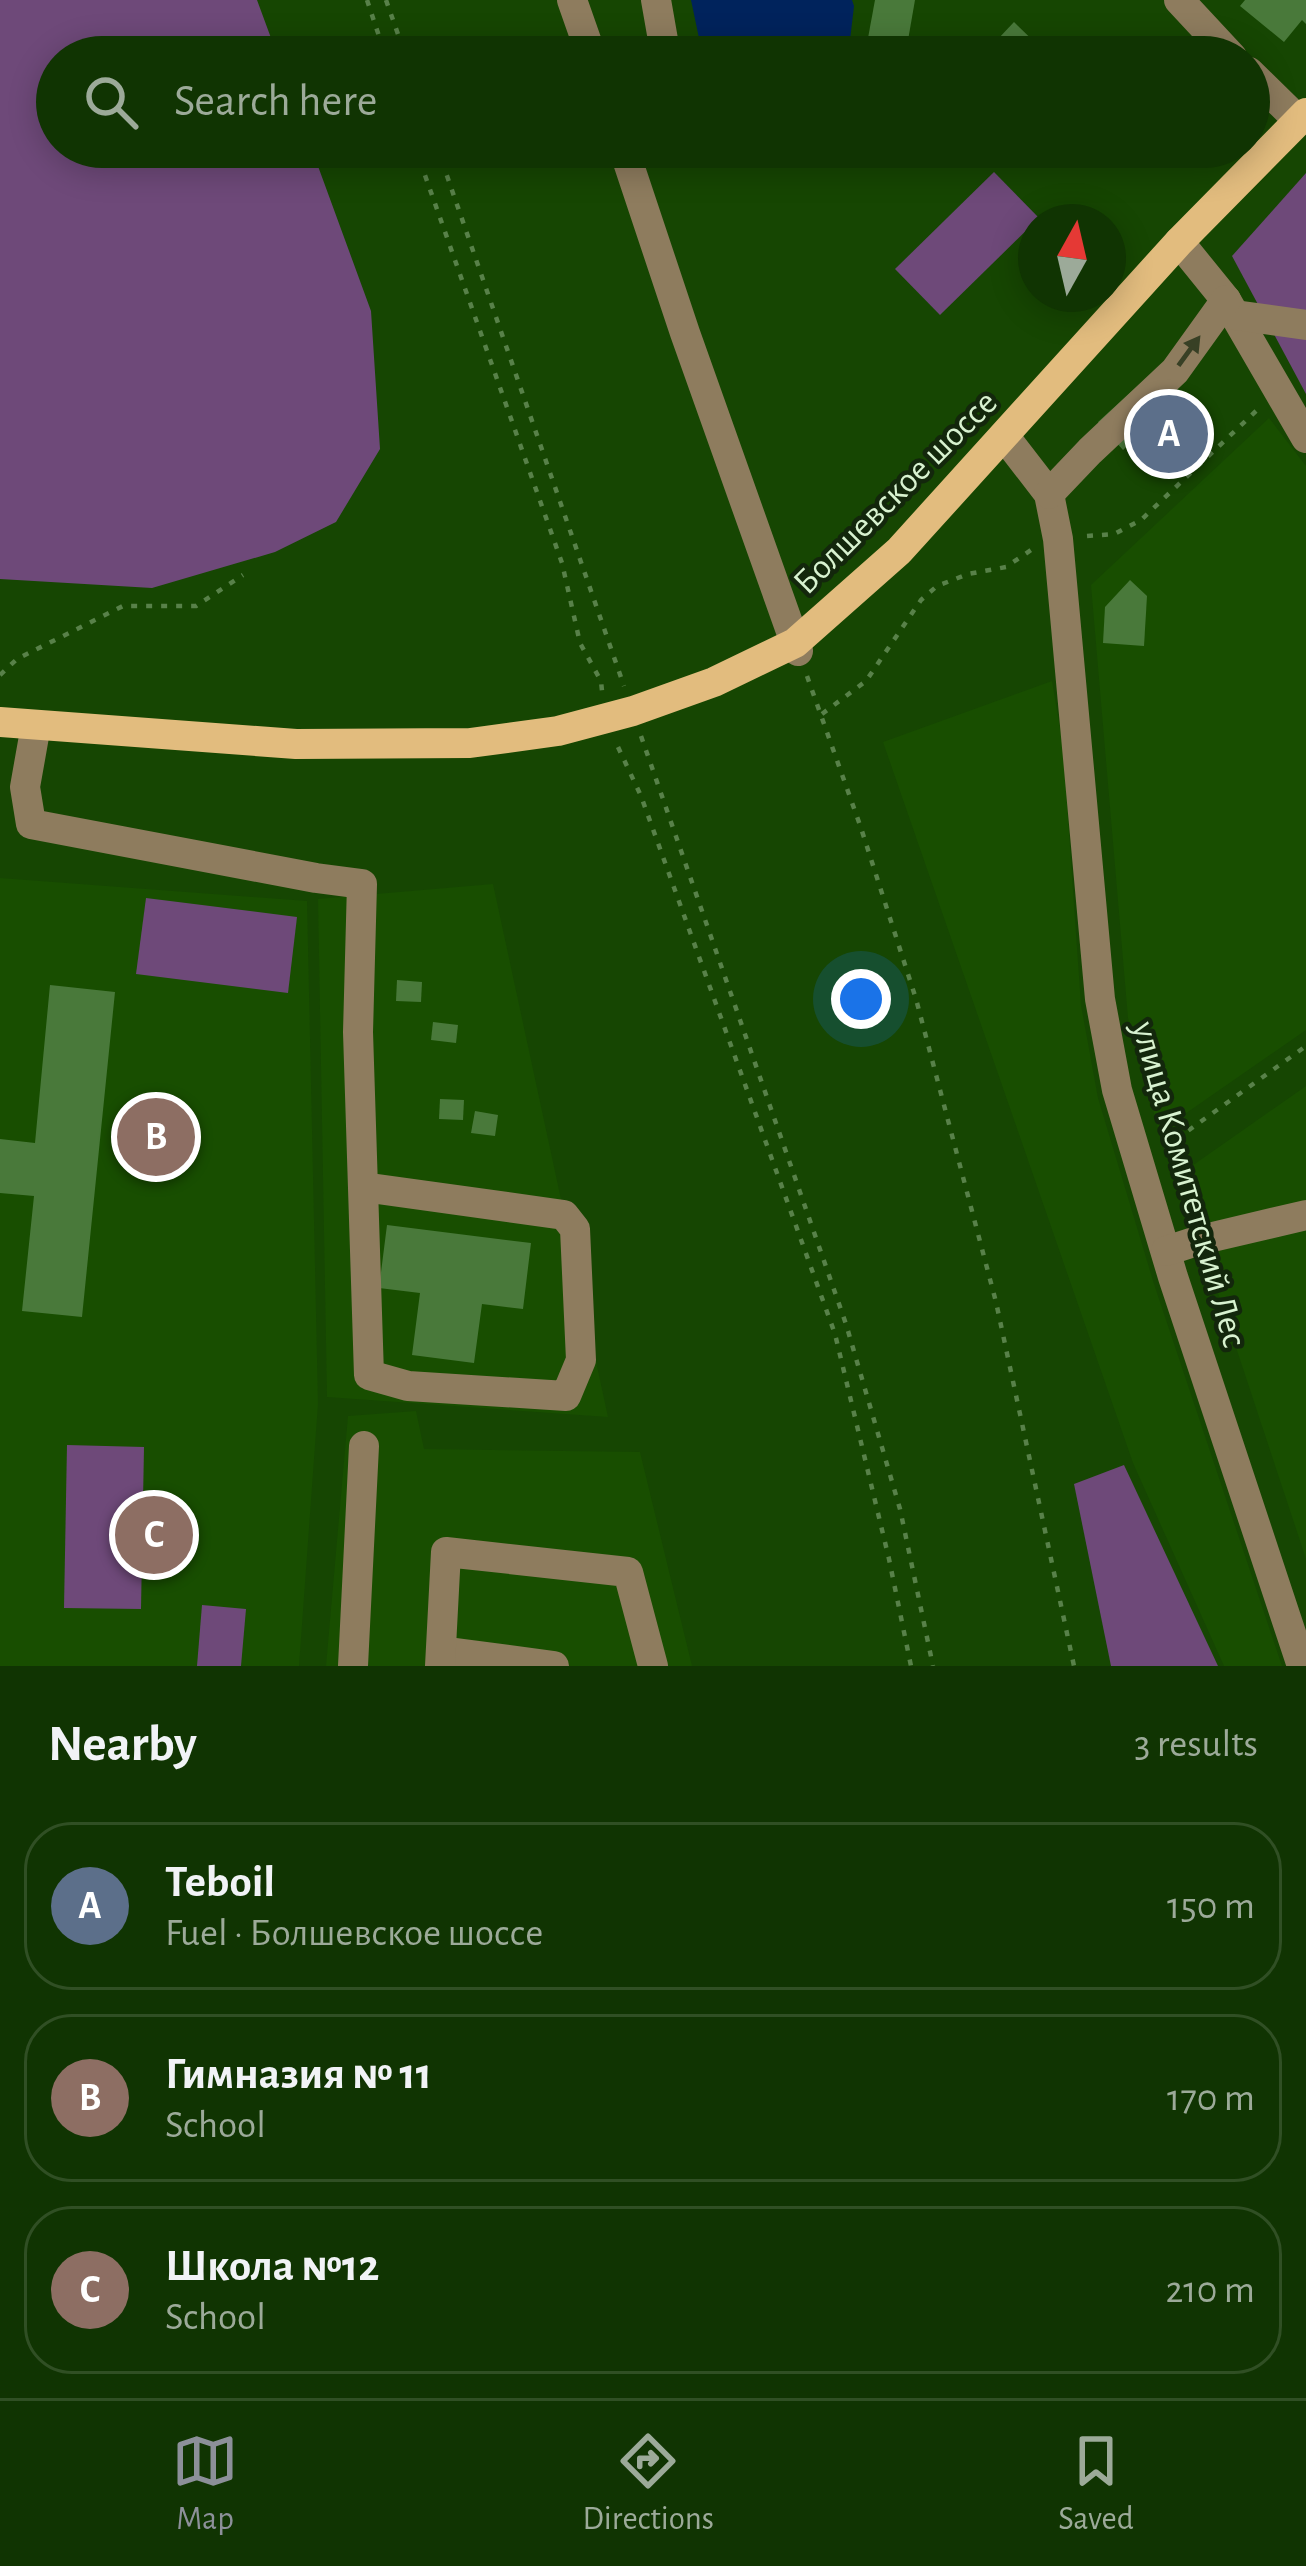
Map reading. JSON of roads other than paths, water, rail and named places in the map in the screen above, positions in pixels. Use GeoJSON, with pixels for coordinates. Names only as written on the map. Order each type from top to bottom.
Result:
{"type":"FeatureCollection","features":[{"type":"Feature","properties":{"kind":"main road","name":"Болшевское шоссе"},"geometry":{"type":"LineString","coordinates":[[1270,150],[1303,117]]}},
{"type":"Feature","properties":{"kind":"main road","name":"Болшевское шоссе"},"geometry":{"type":"LineString","coordinates":[[0,722],[296,744],[448,743],[558,731],[619,715],[797,647],[899,550],[1179,242],[1252,168]]}},
{"type":"Feature","properties":{"kind":"street"},"geometry":{"type":"LineString","coordinates":[[572,0],[585,36]]}},
{"type":"Feature","properties":{"kind":"street"},"geometry":{"type":"LineString","coordinates":[[656,0],[662,36]]}},
{"type":"Feature","properties":{"kind":"street"},"geometry":{"type":"LineString","coordinates":[[1179,0],[1212,36]]}},
{"type":"Feature","properties":{"kind":"street"},"geometry":{"type":"LineString","coordinates":[[1270,90],[1303,117]]}},
{"type":"Feature","properties":{"kind":"street"},"geometry":{"type":"LineString","coordinates":[[630,168],[797,647]]}},
{"type":"Feature","properties":{"kind":"street"},"geometry":{"type":"LineString","coordinates":[[1179,242],[1230,307],[1306,438]]}},
{"type":"Feature","properties":{"kind":"street"},"geometry":{"type":"LineString","coordinates":[[1230,307],[1306,325]]}},
{"type":"Feature","properties":{"kind":"street"},"geometry":{"type":"LineString","coordinates":[[1048,494],[1174,371],[1230,307]]}},
{"type":"Feature","properties":{"kind":"street","name":"улица Комитетский Лес"},"geometry":{"type":"LineString","coordinates":[[1005,437],[1048,494],[1058,539],[1088,721],[1100,999],[1118,1090],[1303,1666]]}},
{"type":"Feature","properties":{"kind":"street"},"geometry":{"type":"LineString","coordinates":[[36,725],[25,787],[31,824],[362,884],[358,1032],[363,1187],[370,1375],[408,1386],[566,1396],[581,1360],[575,1229],[564,1215],[363,1187]]}},
{"type":"Feature","properties":{"kind":"street"},"geometry":{"type":"LineString","coordinates":[[1166,1251],[1306,1215]]}},
{"type":"Feature","properties":{"kind":"street"},"geometry":{"type":"LineString","coordinates":[[353,1666],[364,1447]]}},
{"type":"Feature","properties":{"kind":"street"},"geometry":{"type":"LineString","coordinates":[[554,1666],[440,1658],[446,1552],[628,1572],[653,1666]]}},
{"type":"Feature","properties":{"kind":"water"},"geometry":{"type":"Polygon","coordinates":[[[691,0],[852,0],[854,6],[850,36],[699,36],[691,0]]]}},
{"type":"Feature","properties":{"kind":"place","name":"Teboil"},"geometry":{"type":"Point","coordinates":[1169,434]}},
{"type":"Feature","properties":{"kind":"place","name":"Гимназия № 11"},"geometry":{"type":"Point","coordinates":[156,1137]}},
{"type":"Feature","properties":{"kind":"place","name":"Школа №12"},"geometry":{"type":"Point","coordinates":[154,1535]}}]}
